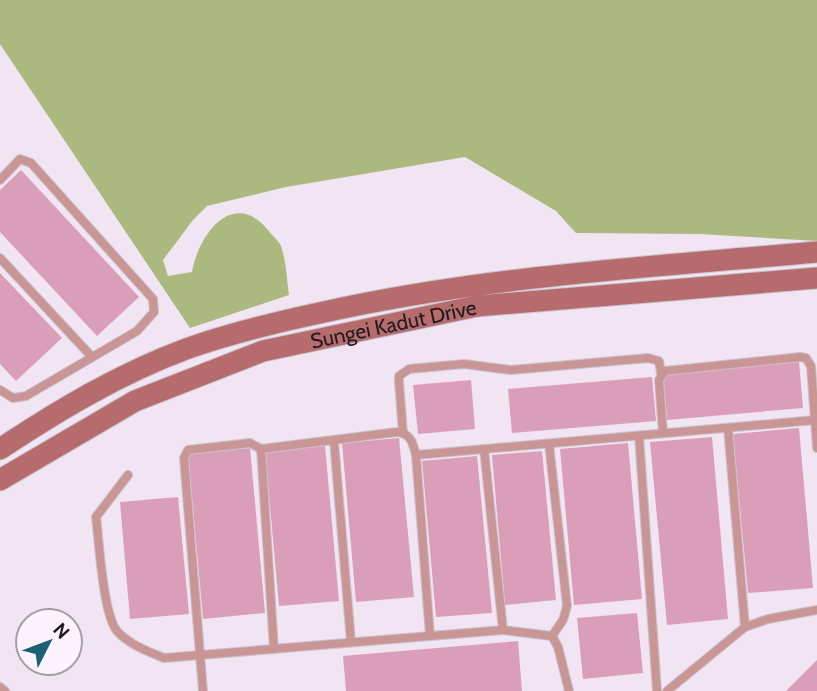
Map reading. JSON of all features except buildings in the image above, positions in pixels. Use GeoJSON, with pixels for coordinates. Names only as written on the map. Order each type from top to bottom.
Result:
{"type":"FeatureCollection","features":[{"type":"Feature","properties":{"kind":"main road","name":"Sungei Kadut Drive"},"geometry":{"type":"LineString","coordinates":[[0,449],[50,416],[115,379],[184,350],[252,327],[386,298],[515,279],[817,252]]}},
{"type":"Feature","properties":{"kind":"main road","name":"Sungei Kadut Drive"},"geometry":{"type":"LineString","coordinates":[[0,480],[135,401],[263,351],[477,306],[817,278]]}},
{"type":"Feature","properties":{"kind":"lane"},"geometry":{"type":"LineString","coordinates":[[0,180],[20,159],[31,163],[153,299],[154,312],[137,331],[26,396],[13,398],[0,390]]}},
{"type":"Feature","properties":{"kind":"lane"},"geometry":{"type":"LineString","coordinates":[[0,258],[92,357]]}},
{"type":"Feature","properties":{"kind":"lane"},"geometry":{"type":"LineString","coordinates":[[403,433],[399,376],[409,369],[464,364],[511,370],[648,358],[659,361],[663,433]]}},
{"type":"Feature","properties":{"kind":"lane"},"geometry":{"type":"LineString","coordinates":[[661,373],[806,358],[811,366],[817,448]]}},
{"type":"Feature","properties":{"kind":"lane"},"geometry":{"type":"LineString","coordinates":[[416,455],[815,420]]}},
{"type":"Feature","properties":{"kind":"lane"},"geometry":{"type":"LineString","coordinates":[[728,428],[745,627]]}},
{"type":"Feature","properties":{"kind":"lane"},"geometry":{"type":"LineString","coordinates":[[203,691],[184,458],[188,450],[250,443],[261,449],[403,433],[409,437],[416,455],[430,636]]}},
{"type":"Feature","properties":{"kind":"lane"},"geometry":{"type":"LineString","coordinates":[[639,436],[657,691]]}},
{"type":"Feature","properties":{"kind":"lane"},"geometry":{"type":"LineString","coordinates":[[334,441],[351,642]]}},
{"type":"Feature","properties":{"kind":"lane"},"geometry":{"type":"LineString","coordinates":[[549,444],[567,606],[563,620],[552,636]]}},
{"type":"Feature","properties":{"kind":"lane"},"geometry":{"type":"LineString","coordinates":[[261,449],[274,649]]}},
{"type":"Feature","properties":{"kind":"lane"},"geometry":{"type":"LineString","coordinates":[[484,449],[503,630]]}},
{"type":"Feature","properties":{"kind":"lane"},"geometry":{"type":"LineString","coordinates":[[128,475],[96,517],[108,607],[113,623],[117,631],[145,651],[164,657],[503,630],[552,636]]}},
{"type":"Feature","properties":{"kind":"lane"},"geometry":{"type":"LineString","coordinates":[[667,691],[745,627],[768,618],[817,610]]}},
{"type":"Feature","properties":{"kind":"lane"},"geometry":{"type":"LineString","coordinates":[[552,636],[558,647],[569,691]]}},
{"type":"Feature","properties":{"kind":"lane"},"geometry":{"type":"LineString","coordinates":[[0,687],[5,691]]}},
{"type":"Feature","properties":{"kind":"green space"},"geometry":{"type":"Polygon","coordinates":[[[0,0],[817,0],[817,241],[700,234],[576,233],[556,211],[465,157],[286,187],[207,206],[163,260],[168,276],[192,272],[201,244],[209,232],[229,215],[241,213],[254,218],[280,244],[289,295],[190,328],[0,44],[0,0]]]}}]}
